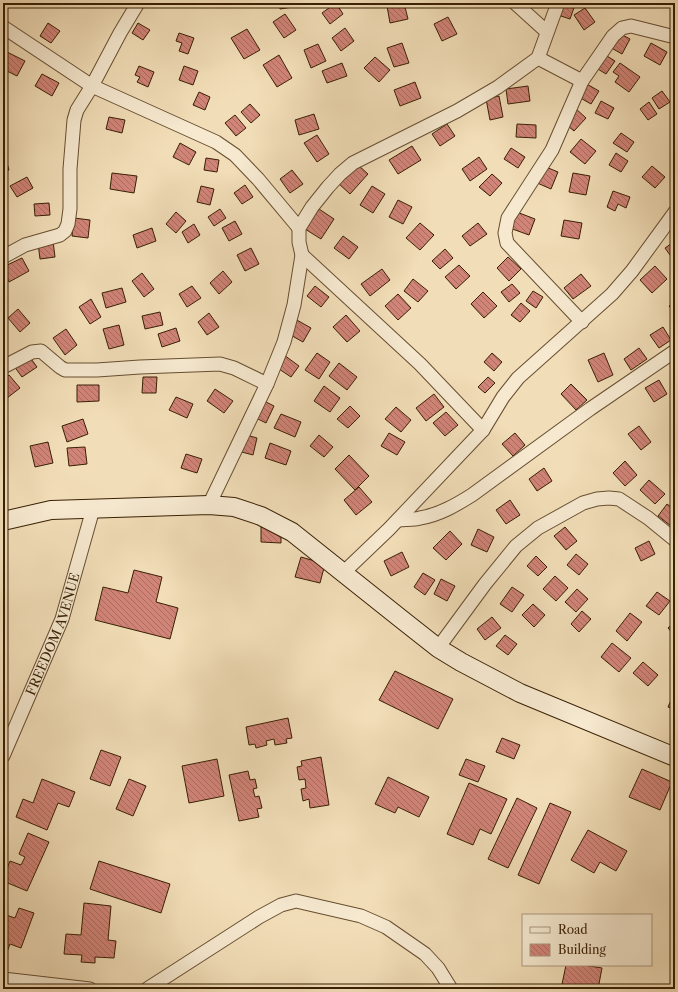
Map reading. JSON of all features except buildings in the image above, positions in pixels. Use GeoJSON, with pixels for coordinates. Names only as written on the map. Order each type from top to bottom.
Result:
{"type":"FeatureCollection","features":[{"type":"Feature","properties":{"kind":"street"},"geometry":{"type":"LineString","coordinates":[[3,257],[24,246],[60,235],[65,231],[68,224],[70,209],[71,162],[74,120],[77,110],[138,3]]}},
{"type":"Feature","properties":{"kind":"street"},"geometry":{"type":"LineString","coordinates":[[515,3],[547,32]]}},
{"type":"Feature","properties":{"kind":"street"},"geometry":{"type":"LineString","coordinates":[[209,505],[267,384],[284,342],[294,305],[302,255],[299,242],[299,228],[312,207],[340,174],[353,163],[458,111],[498,87],[538,58],[558,3]]}},
{"type":"Feature","properties":{"kind":"street"},"geometry":{"type":"LineString","coordinates":[[582,322],[507,243],[505,233],[508,218],[552,150],[582,81],[613,36],[622,28],[631,26],[675,37]]}},
{"type":"Feature","properties":{"kind":"street"},"geometry":{"type":"LineString","coordinates":[[3,27],[92,86],[216,142],[235,155],[258,178],[299,228]]}},
{"type":"Feature","properties":{"kind":"street"},"geometry":{"type":"LineString","coordinates":[[538,58],[582,81]]}},
{"type":"Feature","properties":{"kind":"street"},"geometry":{"type":"LineString","coordinates":[[343,573],[398,520],[483,430],[503,397],[518,378],[612,294],[627,277],[675,212]]}},
{"type":"Feature","properties":{"kind":"street"},"geometry":{"type":"LineString","coordinates":[[302,255],[420,364],[483,430]]}},
{"type":"Feature","properties":{"kind":"street"},"geometry":{"type":"LineString","coordinates":[[3,367],[32,352],[41,351],[65,370],[97,370],[220,364],[234,368],[267,384]]}},
{"type":"Feature","properties":{"kind":"street"},"geometry":{"type":"LineString","coordinates":[[398,520],[419,519],[431,516],[461,502],[590,409],[675,351]]}},
{"type":"Feature","properties":{"kind":"street"},"geometry":{"type":"LineString","coordinates":[[438,648],[484,584],[516,546],[538,528],[583,504],[597,499],[619,499],[648,518],[675,540]]}},
{"type":"Feature","properties":{"kind":"street"},"geometry":{"type":"LineString","coordinates":[[3,521],[51,510],[209,505],[234,507],[261,516],[278,524],[302,540],[438,648],[461,662],[520,693],[675,757]]}},
{"type":"Feature","properties":{"kind":"street","name":"FREEDOM AVENUE"},"geometry":{"type":"LineString","coordinates":[[3,756],[62,619],[93,509]]}},
{"type":"Feature","properties":{"kind":"street"},"geometry":{"type":"LineString","coordinates":[[147,989],[259,917],[281,905],[296,901],[361,916],[386,927],[425,954],[438,968],[451,989]]}},
{"type":"Feature","properties":{"kind":"street"},"geometry":{"type":"LineString","coordinates":[[3,979],[90,989]]}}]}
